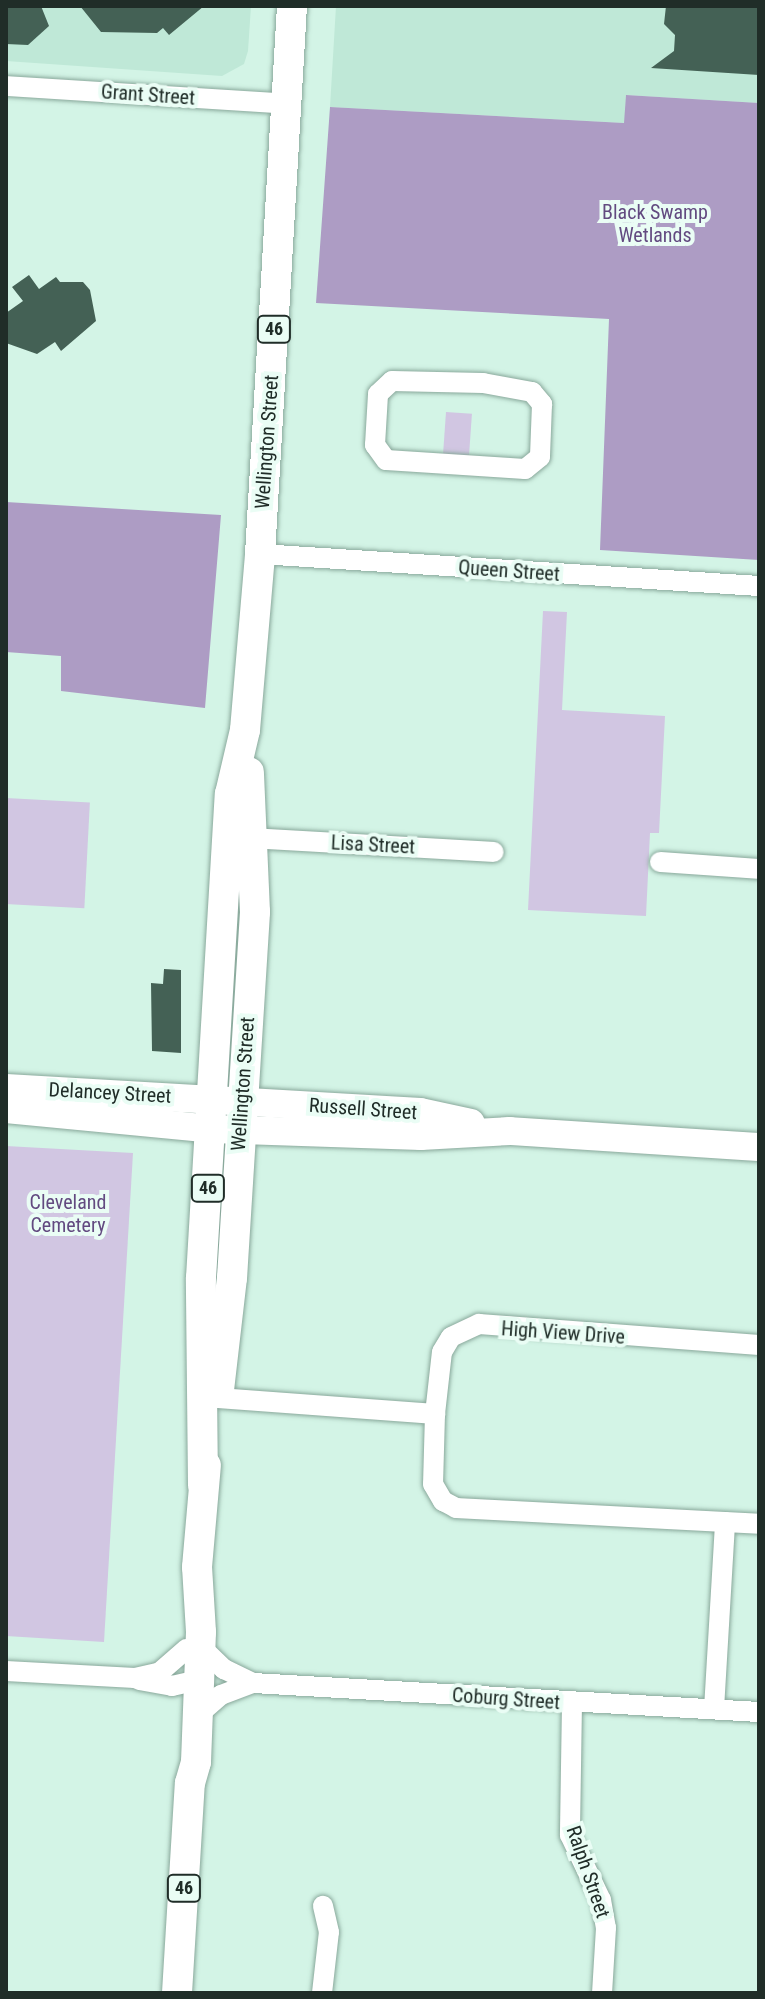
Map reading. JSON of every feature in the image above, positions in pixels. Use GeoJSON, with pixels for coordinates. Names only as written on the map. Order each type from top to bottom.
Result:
{"type":"FeatureCollection","features":[{"type":"Feature","properties":{"kind":"main road","name":"Wellington Street"},"geometry":{"type":"LineString","coordinates":[[190,1783],[183,1764],[192,1683],[203,1485],[201,1278],[255,912],[245,730],[260,554],[294,7]]}},
{"type":"Feature","properties":{"kind":"main road","name":"Wellington Street"},"geometry":{"type":"LineString","coordinates":[[203,1485],[218,1398],[227,1114],[230,794],[245,730]]}},
{"type":"Feature","properties":{"kind":"main road","name":"Delancey Street"},"geometry":{"type":"LineString","coordinates":[[6,1088],[227,1114]]}},
{"type":"Feature","properties":{"kind":"main road","name":"Delancey Street"},"geometry":{"type":"LineString","coordinates":[[6,1109],[227,1114]]}},
{"type":"Feature","properties":{"kind":"main road","name":"Russell Street"},"geometry":{"type":"LineString","coordinates":[[227,1114],[420,1112],[510,1131],[759,1147]]}},
{"type":"Feature","properties":{"kind":"main road","name":"Wellington Street"},"geometry":{"type":"LineString","coordinates":[[177,1993],[190,1783],[198,1715],[192,1683]]}},
{"type":"Feature","properties":{"kind":"street","name":"Grant Street"},"geometry":{"type":"LineString","coordinates":[[6,86],[289,104]]}},
{"type":"Feature","properties":{"kind":"street"},"geometry":{"type":"LineString","coordinates":[[392,381],[483,383],[539,396],[540,457],[534,464],[525,469],[456,465],[386,460],[379,454],[375,445],[383,386],[392,381]]}},
{"type":"Feature","properties":{"kind":"street","name":"Queen Street"},"geometry":{"type":"LineString","coordinates":[[260,554],[759,586]]}},
{"type":"Feature","properties":{"kind":"street","name":"Lisa Street"},"geometry":{"type":"LineString","coordinates":[[251,838],[494,852]]}},
{"type":"Feature","properties":{"kind":"street"},"geometry":{"type":"LineString","coordinates":[[660,862],[759,869]]}},
{"type":"Feature","properties":{"kind":"street","name":"High View Drive"},"geometry":{"type":"LineString","coordinates":[[759,1345],[479,1324],[451,1337],[442,1352],[435,1414],[433,1484],[443,1501],[456,1508],[759,1524]]}},
{"type":"Feature","properties":{"kind":"street"},"geometry":{"type":"LineString","coordinates":[[218,1398],[435,1414]]}},
{"type":"Feature","properties":{"kind":"street"},"geometry":{"type":"LineString","coordinates":[[714,1709],[725,1522]]}},
{"type":"Feature","properties":{"kind":"street"},"geometry":{"type":"LineString","coordinates":[[6,1671],[135,1678],[160,1672],[193,1648]]}},
{"type":"Feature","properties":{"kind":"street","name":"Coburg Street"},"geometry":{"type":"LineString","coordinates":[[193,1648],[224,1669],[253,1683],[759,1712]]}},
{"type":"Feature","properties":{"kind":"street"},"geometry":{"type":"LineString","coordinates":[[135,1678],[149,1685],[192,1683]]}},
{"type":"Feature","properties":{"kind":"street","name":"Coburg Street"},"geometry":{"type":"LineString","coordinates":[[198,1715],[221,1695],[253,1683]]}},
{"type":"Feature","properties":{"kind":"street","name":"Ralph Street"},"geometry":{"type":"LineString","coordinates":[[572,1703],[570,1835],[601,1900],[606,1928],[602,1993]]}},
{"type":"Feature","properties":{"kind":"street"},"geometry":{"type":"LineString","coordinates":[[322,1993],[329,1932],[323,1906]]}},
{"type":"Feature","properties":{"kind":"shaded area"},"geometry":{"type":"Polygon","coordinates":[[[6,6],[251,6],[248,51],[244,64],[222,76],[6,61],[6,6]]]}},
{"type":"Feature","properties":{"kind":"shaded area"},"geometry":{"type":"Polygon","coordinates":[[[336,6],[759,6],[759,103],[626,95],[625,123],[330,107],[336,6]]]}},
{"type":"Feature","properties":{"kind":"green space","name":"Black Swamp Wetlands"},"geometry":{"type":"Polygon","coordinates":[[[626,95],[759,103],[759,560],[600,550],[609,319],[316,303],[330,107],[624,123],[626,95]]]}},
{"type":"Feature","properties":{"kind":"green space"},"geometry":{"type":"Polygon","coordinates":[[[446,412],[472,414],[469,458],[443,456],[446,412]]]}},
{"type":"Feature","properties":{"kind":"green space"},"geometry":{"type":"Polygon","coordinates":[[[6,502],[221,515],[205,708],[61,691],[61,656],[6,652],[6,502]]]}},
{"type":"Feature","properties":{"kind":"green space"},"geometry":{"type":"Polygon","coordinates":[[[543,611],[567,612],[562,710],[665,716],[659,833],[650,833],[646,916],[528,910],[543,611]]]}},
{"type":"Feature","properties":{"kind":"green space"},"geometry":{"type":"Polygon","coordinates":[[[6,798],[90,802],[84,908],[6,904],[6,798]]]}},
{"type":"Feature","properties":{"kind":"green space","name":"Cleveland Cemetery"},"geometry":{"type":"Polygon","coordinates":[[[6,1146],[133,1153],[104,1642],[6,1636],[6,1146]]]}},
{"type":"Feature","properties":{"kind":"building"},"geometry":{"type":"Polygon","coordinates":[[[6,6],[41,6],[49,26],[28,45],[6,44],[6,6]]]}},
{"type":"Feature","properties":{"kind":"building"},"geometry":{"type":"Polygon","coordinates":[[[80,6],[204,6],[169,35],[163,28],[157,33],[101,32],[80,6]]]}},
{"type":"Feature","properties":{"kind":"building"},"geometry":{"type":"Polygon","coordinates":[[[666,6],[759,6],[759,75],[651,68],[674,51],[675,35],[664,24],[666,6]]]}},
{"type":"Feature","properties":{"kind":"building"},"geometry":{"type":"Polygon","coordinates":[[[29,275],[39,289],[56,277],[60,282],[83,282],[90,290],[96,321],[61,351],[55,342],[37,354],[6,343],[6,313],[23,301],[12,287],[29,275]]]}},
{"type":"Feature","properties":{"kind":"building"},"geometry":{"type":"Polygon","coordinates":[[[164,969],[181,970],[181,1053],[152,1051],[151,983],[163,984],[164,969]]]}}]}
